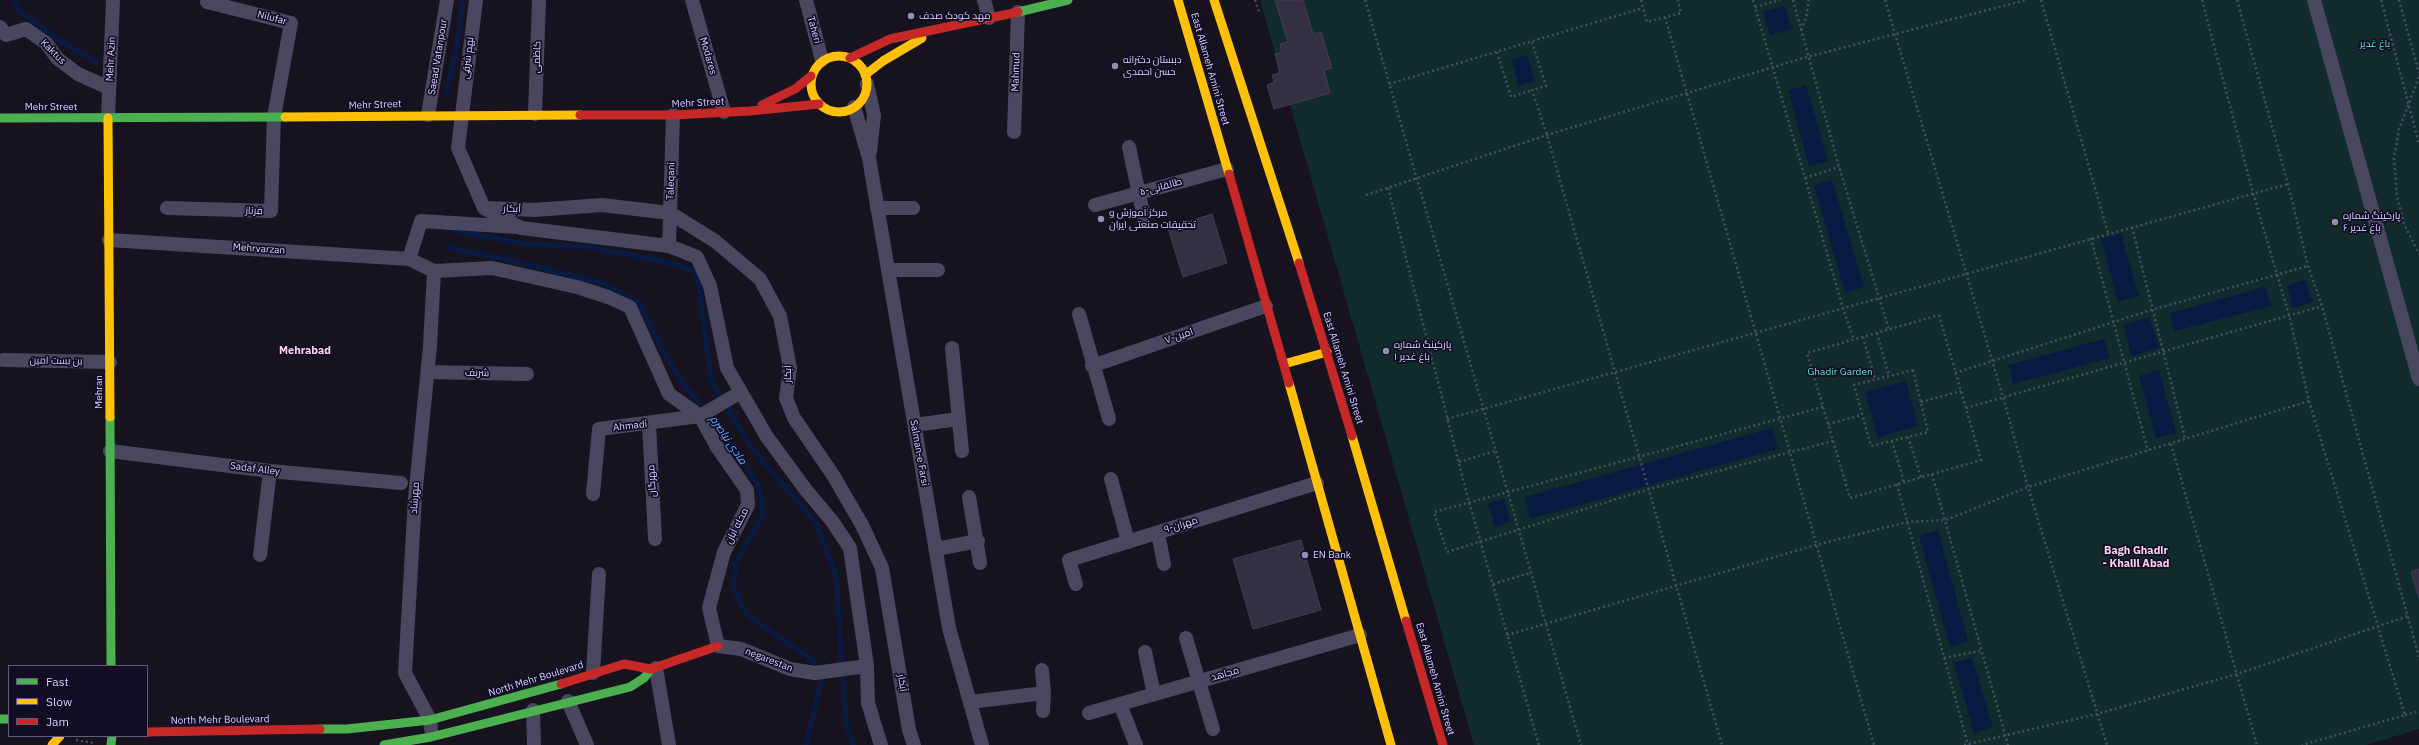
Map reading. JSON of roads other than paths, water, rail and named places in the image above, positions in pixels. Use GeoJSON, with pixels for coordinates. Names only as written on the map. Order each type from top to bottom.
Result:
{"type":"FeatureCollection","features":[{"type":"Feature","properties":{"kind":"street","name":"Mehr Azin"},"geometry":{"type":"LineString","coordinates":[[108,118],[113,0]]}},
{"type":"Feature","properties":{"kind":"street","name":"Saead Vatanpour"},"geometry":{"type":"LineString","coordinates":[[428,114],[447,0]]}},
{"type":"Feature","properties":{"kind":"street","name":"نهم شرقی"},"geometry":{"type":"LineString","coordinates":[[461,115],[476,0]]}},
{"type":"Feature","properties":{"kind":"street","name":"کاظمی"},"geometry":{"type":"LineString","coordinates":[[535,114],[539,0]]}},
{"type":"Feature","properties":{"kind":"street","name":"Modares"},"geometry":{"type":"LineString","coordinates":[[692,0],[724,112]]}},
{"type":"Feature","properties":{"kind":"street","name":"Taheri"},"geometry":{"type":"LineString","coordinates":[[806,0],[822,60]]}},
{"type":"Feature","properties":{"kind":"street"},"geometry":{"type":"LineString","coordinates":[[984,0],[990,18]]}},
{"type":"Feature","properties":{"kind":"street"},"geometry":{"type":"LineString","coordinates":[[850,58],[890,39],[934,32],[1068,0]]}},
{"type":"Feature","properties":{"kind":"street","name":"East Allameh Amini Street"},"geometry":{"type":"LineString","coordinates":[[1178,0],[1284,364],[1391,745]]}},
{"type":"Feature","properties":{"kind":"street","name":"East Allameh Amini Street"},"geometry":{"type":"LineString","coordinates":[[1214,0],[1327,352],[1443,745]]}},
{"type":"Feature","properties":{"kind":"street"},"geometry":{"type":"LineString","coordinates":[[2314,0],[2419,379]]}},
{"type":"Feature","properties":{"kind":"street","name":"Nilufar"},"geometry":{"type":"LineString","coordinates":[[207,2],[291,22],[274,117]]}},
{"type":"Feature","properties":{"kind":"street","name":"Mahmud"},"geometry":{"type":"LineString","coordinates":[[1014,132],[1018,12]]}},
{"type":"Feature","properties":{"kind":"street","name":"Kaktus"},"geometry":{"type":"LineString","coordinates":[[0,27],[6,35],[26,29],[46,43],[58,60],[78,74],[109,88]]}},
{"type":"Feature","properties":{"kind":"street"},"geometry":{"type":"LineString","coordinates":[[866,80],[859,65],[850,58],[836,56],[822,60],[811,76],[811,91],[819,104],[832,111],[847,111],[861,101],[866,80],[883,61],[934,32]]}},
{"type":"Feature","properties":{"kind":"street","name":"Mehr Street"},"geometry":{"type":"LineString","coordinates":[[750,111],[795,89],[811,76]]}},
{"type":"Feature","properties":{"kind":"street","name":"Salman-e Farsi"},"geometry":{"type":"LineString","coordinates":[[866,80],[874,115],[869,158]]}},
{"type":"Feature","properties":{"kind":"street","name":"Mehr Street"},"geometry":{"type":"LineString","coordinates":[[0,118],[274,117],[428,114],[673,115],[750,111],[819,104]]}},
{"type":"Feature","properties":{"kind":"street","name":"Salman-e Farsi"},"geometry":{"type":"LineString","coordinates":[[854,107],[869,158],[949,628],[982,745]]}},
{"type":"Feature","properties":{"kind":"street"},"geometry":{"type":"LineString","coordinates":[[461,115],[458,148],[484,208]]}},
{"type":"Feature","properties":{"kind":"street","name":"Taleqani"},"geometry":{"type":"LineString","coordinates":[[669,246],[673,115]]}},
{"type":"Feature","properties":{"kind":"street","name":"فرناز"},"geometry":{"type":"LineString","coordinates":[[167,208],[270,211],[274,117]]}},
{"type":"Feature","properties":{"kind":"street","name":"Mehran"},"geometry":{"type":"LineString","coordinates":[[108,118],[111,665]]}},
{"type":"Feature","properties":{"kind":"street"},"geometry":{"type":"LineString","coordinates":[[1129,147],[1144,218]]}},
{"type":"Feature","properties":{"kind":"street","name":"۵-طالقانی"},"geometry":{"type":"LineString","coordinates":[[1095,205],[1227,169]]}},
{"type":"Feature","properties":{"kind":"street","name":"آبکار"},"geometry":{"type":"LineString","coordinates":[[484,208],[534,210],[602,205],[670,213],[716,241],[760,279],[780,316],[790,368],[786,398],[794,418],[833,475],[862,525],[882,568],[914,745]]}},
{"type":"Feature","properties":{"kind":"street","name":"آبکار"},"geometry":{"type":"LineString","coordinates":[[484,208],[521,228],[669,246],[697,257],[710,286],[727,368],[768,437],[806,490],[832,520],[850,548],[867,666],[868,703],[881,745]]}},
{"type":"Feature","properties":{"kind":"street"},"geometry":{"type":"LineString","coordinates":[[877,208],[913,208]]}},
{"type":"Feature","properties":{"kind":"street"},"geometry":{"type":"LineString","coordinates":[[521,228],[421,221],[409,259],[434,271],[492,268],[577,287],[608,297],[630,307],[669,394],[700,416],[741,392]]}},
{"type":"Feature","properties":{"kind":"street","name":"Mehrvarzan"},"geometry":{"type":"LineString","coordinates":[[109,240],[409,259]]}},
{"type":"Feature","properties":{"kind":"street"},"geometry":{"type":"LineString","coordinates":[[888,270],[938,270]]}},
{"type":"Feature","properties":{"kind":"street","name":"مهرشاد"},"geometry":{"type":"LineString","coordinates":[[430,720],[405,673],[415,498],[428,372],[434,271]]}},
{"type":"Feature","properties":{"kind":"street","name":"۷-امین"},"geometry":{"type":"LineString","coordinates":[[1092,366],[1266,306]]}},
{"type":"Feature","properties":{"kind":"street"},"geometry":{"type":"LineString","coordinates":[[1080,314],[1092,366],[1109,419]]}},
{"type":"Feature","properties":{"kind":"street"},"geometry":{"type":"LineString","coordinates":[[952,348],[962,450]]}},
{"type":"Feature","properties":{"kind":"street"},"geometry":{"type":"LineString","coordinates":[[1284,364],[1327,352]]}},
{"type":"Feature","properties":{"kind":"street","name":"بن بست امین"},"geometry":{"type":"LineString","coordinates":[[3,360],[110,362]]}},
{"type":"Feature","properties":{"kind":"street","name":"شریف"},"geometry":{"type":"LineString","coordinates":[[428,372],[527,374]]}},
{"type":"Feature","properties":{"kind":"street","name":"Ahmadi"},"geometry":{"type":"LineString","coordinates":[[593,494],[599,429],[649,424],[700,416]]}},
{"type":"Feature","properties":{"kind":"street","name":"محله آبان"},"geometry":{"type":"LineString","coordinates":[[700,416],[717,447],[747,490],[748,505],[724,552],[709,608],[718,646]]}},
{"type":"Feature","properties":{"kind":"street"},"geometry":{"type":"LineString","coordinates":[[914,425],[958,419]]}},
{"type":"Feature","properties":{"kind":"street","name":"مهرگان"},"geometry":{"type":"LineString","coordinates":[[649,424],[655,539]]}},
{"type":"Feature","properties":{"kind":"street","name":"Sadaf Alley"},"geometry":{"type":"LineString","coordinates":[[110,451],[270,471],[401,483]]}},
{"type":"Feature","properties":{"kind":"street"},"geometry":{"type":"LineString","coordinates":[[260,555],[270,471]]}},
{"type":"Feature","properties":{"kind":"street"},"geometry":{"type":"LineString","coordinates":[[1111,479],[1128,542]]}},
{"type":"Feature","properties":{"kind":"street","name":"۹-مهران"},"geometry":{"type":"LineString","coordinates":[[1076,584],[1069,560],[1317,483]]}},
{"type":"Feature","properties":{"kind":"street"},"geometry":{"type":"LineString","coordinates":[[969,497],[978,541],[980,563]]}},
{"type":"Feature","properties":{"kind":"street"},"geometry":{"type":"LineString","coordinates":[[1158,533],[1164,564]]}},
{"type":"Feature","properties":{"kind":"street"},"geometry":{"type":"LineString","coordinates":[[936,549],[978,541]]}},
{"type":"Feature","properties":{"kind":"street"},"geometry":{"type":"LineString","coordinates":[[594,673],[599,574]]}},
{"type":"Feature","properties":{"kind":"street","name":"مجاهد"},"geometry":{"type":"LineString","coordinates":[[1089,713],[1360,635]]}},
{"type":"Feature","properties":{"kind":"street"},"geometry":{"type":"LineString","coordinates":[[1186,638],[1198,682],[1214,729]]}},
{"type":"Feature","properties":{"kind":"street"},"geometry":{"type":"LineString","coordinates":[[384,745],[431,741],[533,710],[630,687],[644,678],[654,668],[718,646]]}},
{"type":"Feature","properties":{"kind":"street","name":"negarestan"},"geometry":{"type":"LineString","coordinates":[[718,646],[741,649],[790,669],[815,673],[867,666]]}},
{"type":"Feature","properties":{"kind":"street"},"geometry":{"type":"LineString","coordinates":[[1145,652],[1154,694]]}},
{"type":"Feature","properties":{"kind":"street","name":"North Mehr Boulevard"},"geometry":{"type":"LineString","coordinates":[[148,732],[347,729],[430,720],[527,695],[624,664],[654,668]]}},
{"type":"Feature","properties":{"kind":"street"},"geometry":{"type":"LineString","coordinates":[[654,668],[669,745]]}},
{"type":"Feature","properties":{"kind":"street"},"geometry":{"type":"LineString","coordinates":[[1042,670],[1044,693],[1043,711]]}},
{"type":"Feature","properties":{"kind":"street"},"geometry":{"type":"LineString","coordinates":[[970,702],[1044,693]]}},
{"type":"Feature","properties":{"kind":"street"},"geometry":{"type":"LineString","coordinates":[[568,701],[587,745]]}},
{"type":"Feature","properties":{"kind":"street"},"geometry":{"type":"LineString","coordinates":[[1120,704],[1136,745]]}},
{"type":"Feature","properties":{"kind":"street"},"geometry":{"type":"LineString","coordinates":[[533,710],[534,745]]}},
{"type":"Feature","properties":{"kind":"street"},"geometry":{"type":"LineString","coordinates":[[430,720],[431,741]]}},
{"type":"Feature","properties":{"kind":"street"},"geometry":{"type":"LineString","coordinates":[[52,745],[60,737]]}},
{"type":"Feature","properties":{"kind":"water"},"geometry":{"type":"Polygon","coordinates":[[[1785,6],[1792,29],[1770,35],[1763,12],[1785,6]]]}},
{"type":"Feature","properties":{"kind":"water"},"geometry":{"type":"Polygon","coordinates":[[[1527,55],[1535,81],[1519,86],[1511,60],[1527,55]]]}},
{"type":"Feature","properties":{"kind":"water"},"geometry":{"type":"Polygon","coordinates":[[[1806,85],[1828,161],[1809,166],[1788,90],[1806,85]]]}},
{"type":"Feature","properties":{"kind":"water"},"geometry":{"type":"Polygon","coordinates":[[[1832,180],[1864,287],[1845,293],[1814,185],[1832,180]]]}},
{"type":"Feature","properties":{"kind":"water"},"geometry":{"type":"Polygon","coordinates":[[[2121,234],[2139,296],[2118,302],[2101,239],[2121,234]]]}},
{"type":"Feature","properties":{"kind":"water"},"geometry":{"type":"Polygon","coordinates":[[[2305,280],[2312,302],[2293,308],[2287,285],[2305,280]]]}},
{"type":"Feature","properties":{"kind":"water"},"geometry":{"type":"Polygon","coordinates":[[[2265,287],[2272,306],[2174,331],[2170,313],[2265,287]]]}},
{"type":"Feature","properties":{"kind":"water"},"geometry":{"type":"Polygon","coordinates":[[[2149,317],[2160,348],[2131,356],[2124,325],[2149,317]]]}},
{"type":"Feature","properties":{"kind":"water"},"geometry":{"type":"Polygon","coordinates":[[[2104,339],[2110,358],[2013,384],[2008,365],[2104,339]]]}},
{"type":"Feature","properties":{"kind":"water"},"geometry":{"type":"Polygon","coordinates":[[[2159,370],[2176,433],[2156,438],[2139,376],[2159,370]]]}},
{"type":"Feature","properties":{"kind":"water"},"geometry":{"type":"Polygon","coordinates":[[[1906,381],[1918,426],[1878,437],[1865,392],[1906,381]]]}},
{"type":"Feature","properties":{"kind":"water"},"geometry":{"type":"Polygon","coordinates":[[[1772,428],[1778,449],[1530,519],[1525,497],[1772,428]]]}},
{"type":"Feature","properties":{"kind":"water"},"geometry":{"type":"Polygon","coordinates":[[[1504,498],[1511,522],[1495,527],[1488,504],[1504,498]]]}},
{"type":"Feature","properties":{"kind":"water"},"geometry":{"type":"Polygon","coordinates":[[[1938,530],[1968,641],[1950,647],[1919,536],[1938,530]]]}},
{"type":"Feature","properties":{"kind":"water"},"geometry":{"type":"Polygon","coordinates":[[[1972,658],[1993,727],[1974,733],[1954,663],[1972,658]]]}},
{"type":"Feature","properties":{"kind":"waterway"},"geometry":{"type":"LineString","coordinates":[[13,0],[20,11],[59,40],[96,62]]}},
{"type":"Feature","properties":{"kind":"waterway"},"geometry":{"type":"LineString","coordinates":[[447,92],[459,32],[462,0]]}},
{"type":"Feature","properties":{"kind":"waterway"},"geometry":{"type":"LineString","coordinates":[[450,230],[527,244],[588,247],[648,258],[681,266],[693,271],[699,288],[711,381],[751,447],[816,524],[836,575],[846,723],[853,745]]}},
{"type":"Feature","properties":{"kind":"waterway","name":"مادی نیاصرم"},"geometry":{"type":"LineString","coordinates":[[449,248],[501,258],[603,283],[639,303],[664,353],[685,386],[716,421],[758,485],[762,499],[762,517],[736,563],[733,587],[743,608],[750,617],[811,659],[818,666],[821,682],[806,745]]}},
{"type":"Feature","properties":{"kind":"place","name":"مهد کودک صدف"},"geometry":{"type":"Point","coordinates":[911,16]}},
{"type":"Feature","properties":{"kind":"place","name":"دبستان دخترانه حسن احمدی"},"geometry":{"type":"Point","coordinates":[1115,66]}},
{"type":"Feature","properties":{"kind":"place","name":"مرکز آموزش و تحقیقات صنعتی ایران"},"geometry":{"type":"Point","coordinates":[1101,219]}},
{"type":"Feature","properties":{"kind":"place","name":"پارکینگ شماره ۶ باغ غدیر"},"geometry":{"type":"Point","coordinates":[2335,222]}},
{"type":"Feature","properties":{"kind":"place","name":"پارکینگ شماره ۱ باغ غدیر"},"geometry":{"type":"Point","coordinates":[1386,351]}},
{"type":"Feature","properties":{"kind":"place","name":"EN Bank"},"geometry":{"type":"Point","coordinates":[1305,555]}},
{"type":"Feature","properties":{"kind":"district","name":"Mehrabad"},"geometry":{"type":"Point","coordinates":[305,351]}},
{"type":"Feature","properties":{"kind":"district","name":"Bagh Ghadir - Khalil Abad"},"geometry":{"type":"Point","coordinates":[2136,557]}},
{"type":"Feature","properties":{"kind":"park label","name":"باغ غدیر"},"geometry":{"type":"Point","coordinates":[2375,44]}},
{"type":"Feature","properties":{"kind":"park label","name":"Ghadir Garden"},"geometry":{"type":"Point","coordinates":[1840,372]}}]}
